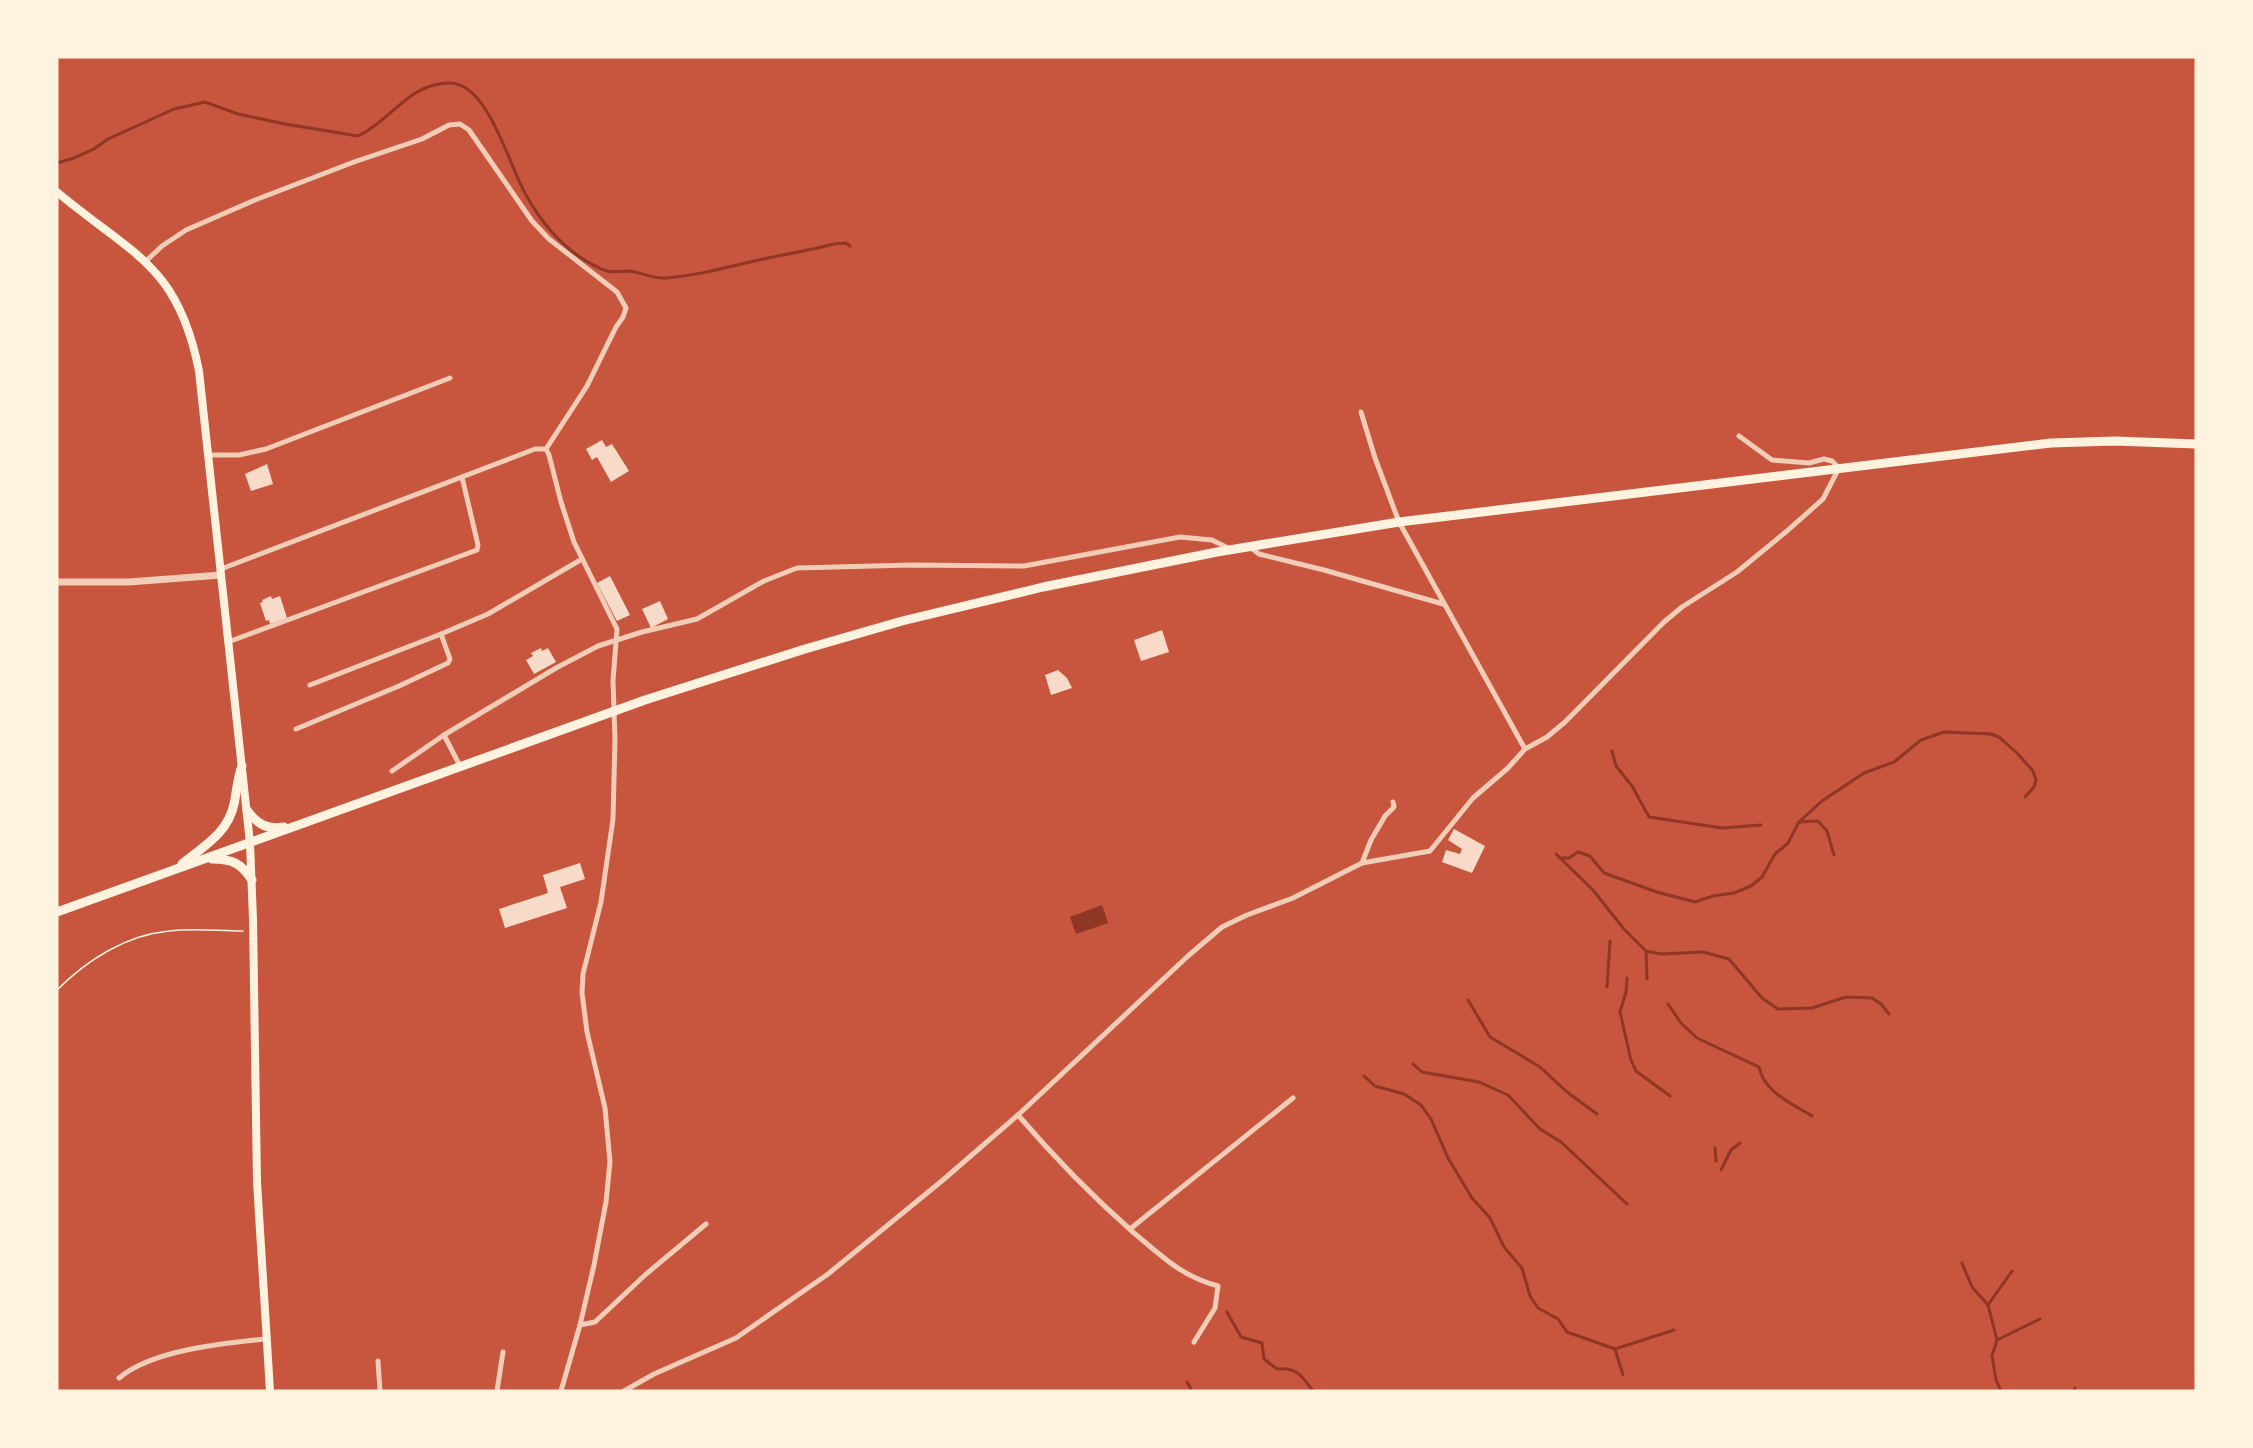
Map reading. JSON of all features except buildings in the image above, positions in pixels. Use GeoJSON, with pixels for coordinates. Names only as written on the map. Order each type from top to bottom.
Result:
{"type":"FeatureCollection","features":[{"type":"Feature","properties":{"kind":"main road"},"geometry":{"type":"LineString","coordinates":[[57,192],[146,261],[168,286],[189,330],[199,371],[250,843],[254,931],[257,1182],[270,1391]]}},
{"type":"Feature","properties":{"kind":"main road"},"geometry":{"type":"LineString","coordinates":[[57,912],[614,711],[783,656],[902,621],[1043,587],[1231,550],[1400,522],[2051,443],[2115,441],[2196,444]]}},
{"type":"Feature","properties":{"kind":"main road"},"geometry":{"type":"LineString","coordinates":[[177,868],[224,829],[230,816],[236,781],[242,766]]}},
{"type":"Feature","properties":{"kind":"main road"},"geometry":{"type":"LineString","coordinates":[[247,810],[253,818],[268,828],[304,824]]}},
{"type":"Feature","properties":{"kind":"main road"},"geometry":{"type":"LineString","coordinates":[[203,859],[235,861],[244,868],[252,880]]}},
{"type":"Feature","properties":{"kind":"street"},"geometry":{"type":"LineString","coordinates":[[146,261],[162,246],[186,230],[354,162],[422,139],[449,125],[460,124],[470,130],[540,231],[617,292],[626,308],[587,386],[546,449]]}},
{"type":"Feature","properties":{"kind":"street"},"geometry":{"type":"LineString","coordinates":[[209,455],[239,455],[266,449],[450,378]]}},
{"type":"Feature","properties":{"kind":"street"},"geometry":{"type":"LineString","coordinates":[[1361,412],[1375,458],[1400,522],[1443,604],[1525,749]]}},
{"type":"Feature","properties":{"kind":"street"},"geometry":{"type":"LineString","coordinates":[[624,1391],[654,1374],[736,1338],[828,1274],[1018,1115],[1222,927],[1293,898],[1362,863],[1430,852],[1473,798],[1508,768],[1525,749],[1547,737],[1565,722],[1638,646],[1682,607],[1737,572],[1823,499],[1839,468],[1832,461],[1824,459],[1809,463],[1772,460],[1739,436]]}},
{"type":"Feature","properties":{"kind":"street"},"geometry":{"type":"LineString","coordinates":[[57,582],[129,582],[221,572],[535,448],[546,449]]}},
{"type":"Feature","properties":{"kind":"street"},"geometry":{"type":"LineString","coordinates":[[546,449],[567,520],[582,560],[616,625],[613,819],[601,902],[583,974],[582,993],[585,1021],[605,1108],[610,1162],[606,1202],[580,1325],[561,1391]]}},
{"type":"Feature","properties":{"kind":"street"},"geometry":{"type":"LineString","coordinates":[[228,642],[477,550],[478,545],[462,477]]}},
{"type":"Feature","properties":{"kind":"street"},"geometry":{"type":"LineString","coordinates":[[392,771],[444,735],[556,668],[598,646],[697,619],[764,581],[797,568],[911,565],[1024,566],[1180,537],[1212,540],[1231,550]]}},
{"type":"Feature","properties":{"kind":"street"},"geometry":{"type":"LineString","coordinates":[[1250,547],[1259,554],[1443,604]]}},
{"type":"Feature","properties":{"kind":"street"},"geometry":{"type":"LineString","coordinates":[[309,685],[441,634],[496,609],[582,560]]}},
{"type":"Feature","properties":{"kind":"street"},"geometry":{"type":"LineString","coordinates":[[296,729],[448,663],[450,658],[441,634]]}},
{"type":"Feature","properties":{"kind":"street"},"geometry":{"type":"LineString","coordinates":[[444,735],[459,766]]}},
{"type":"Feature","properties":{"kind":"street"},"geometry":{"type":"LineString","coordinates":[[1362,863],[1371,840],[1385,816],[1394,807],[1393,802]]}},
{"type":"Feature","properties":{"kind":"street"},"geometry":{"type":"LineString","coordinates":[[1130,1229],[1293,1098]]}},
{"type":"Feature","properties":{"kind":"street"},"geometry":{"type":"LineString","coordinates":[[1018,1115],[1060,1165],[1097,1201],[1180,1271],[1197,1280],[1218,1286],[1215,1308],[1194,1341]]}},
{"type":"Feature","properties":{"kind":"street"},"geometry":{"type":"LineString","coordinates":[[580,1325],[595,1322],[645,1275],[706,1224]]}},
{"type":"Feature","properties":{"kind":"street"},"geometry":{"type":"LineString","coordinates":[[119,1378],[139,1365],[185,1350],[266,1339]]}},
{"type":"Feature","properties":{"kind":"street"},"geometry":{"type":"LineString","coordinates":[[497,1391],[502,1352]]}},
{"type":"Feature","properties":{"kind":"street"},"geometry":{"type":"LineString","coordinates":[[378,1361],[380,1391]]}},
{"type":"Feature","properties":{"kind":"path"},"geometry":{"type":"LineString","coordinates":[[57,990],[90,962],[136,938],[170,931],[254,931]]}},
{"type":"Feature","properties":{"kind":"shaded area"},"geometry":{"type":"Polygon","coordinates":[[[1102,905],[1108,923],[1076,934],[1070,917],[1102,905]]]}},
{"type":"Feature","properties":{"kind":"waterway"},"geometry":{"type":"LineString","coordinates":[[57,163],[94,149],[108,139],[174,109],[205,102],[238,114],[358,136],[381,121],[412,95],[436,84],[451,83],[464,87],[476,97],[487,112],[519,182],[545,224],[568,248],[602,269],[612,272],[629,271],[660,278],[676,277],[834,244],[846,243],[850,246]]}},
{"type":"Feature","properties":{"kind":"waterway"},"geometry":{"type":"LineString","coordinates":[[1560,858],[1569,858],[1578,852],[1590,856],[1604,873],[1657,892],[1695,902],[1734,893],[1751,886],[1762,877],[1775,854],[1788,843],[1799,822],[1822,801],[1864,773],[1894,762],[1921,740],[1944,732],[1991,734],[1999,737],[2033,771],[2036,780],[2034,787],[2025,797]]}},
{"type":"Feature","properties":{"kind":"waterway"},"geometry":{"type":"LineString","coordinates":[[1612,751],[1616,766],[1632,786],[1649,817],[1722,828],[1761,825]]}},
{"type":"Feature","properties":{"kind":"waterway"},"geometry":{"type":"LineString","coordinates":[[1799,822],[1818,821],[1827,831],[1834,855]]}},
{"type":"Feature","properties":{"kind":"waterway"},"geometry":{"type":"LineString","coordinates":[[1556,854],[1593,890],[1623,928],[1646,951],[1661,954],[1703,952],[1729,959],[1762,998],[1778,1009],[1812,1008],[1846,997],[1872,998],[1889,1014]]}},
{"type":"Feature","properties":{"kind":"waterway"},"geometry":{"type":"LineString","coordinates":[[1607,987],[1610,941]]}},
{"type":"Feature","properties":{"kind":"waterway"},"geometry":{"type":"LineString","coordinates":[[1646,951],[1647,979]]}},
{"type":"Feature","properties":{"kind":"waterway"},"geometry":{"type":"LineString","coordinates":[[1627,978],[1626,992],[1620,1012],[1631,1060],[1636,1071],[1670,1096]]}},
{"type":"Feature","properties":{"kind":"waterway"},"geometry":{"type":"LineString","coordinates":[[1468,1000],[1490,1037],[1540,1067],[1567,1092],[1597,1114]]}},
{"type":"Feature","properties":{"kind":"waterway"},"geometry":{"type":"LineString","coordinates":[[1668,1004],[1681,1023],[1697,1038],[1759,1067],[1762,1076],[1772,1090],[1812,1116]]}},
{"type":"Feature","properties":{"kind":"waterway"},"geometry":{"type":"LineString","coordinates":[[1413,1064],[1422,1072],[1479,1082],[1508,1095],[1540,1129],[1561,1142],[1627,1204]]}},
{"type":"Feature","properties":{"kind":"waterway"},"geometry":{"type":"LineString","coordinates":[[1364,1076],[1375,1086],[1404,1094],[1421,1105],[1431,1119],[1448,1158],[1472,1198],[1490,1218],[1504,1247],[1522,1268],[1530,1296],[1538,1308],[1558,1319],[1567,1332],[1615,1349],[1674,1330]]}},
{"type":"Feature","properties":{"kind":"waterway"},"geometry":{"type":"LineString","coordinates":[[1721,1170],[1731,1150],[1740,1143]]}},
{"type":"Feature","properties":{"kind":"waterway"},"geometry":{"type":"LineString","coordinates":[[1715,1148],[1716,1161]]}},
{"type":"Feature","properties":{"kind":"waterway"},"geometry":{"type":"LineString","coordinates":[[1962,1263],[1972,1287],[1988,1305],[1997,1340],[1992,1356],[1996,1380],[2001,1391]]}},
{"type":"Feature","properties":{"kind":"waterway"},"geometry":{"type":"LineString","coordinates":[[1988,1305],[2012,1271]]}},
{"type":"Feature","properties":{"kind":"waterway"},"geometry":{"type":"LineString","coordinates":[[1227,1312],[1241,1337],[1262,1343],[1264,1359],[1277,1369],[1294,1371],[1306,1381],[1313,1391]]}},
{"type":"Feature","properties":{"kind":"waterway"},"geometry":{"type":"LineString","coordinates":[[1997,1340],[2040,1319]]}},
{"type":"Feature","properties":{"kind":"waterway"},"geometry":{"type":"LineString","coordinates":[[1615,1349],[1623,1375]]}},
{"type":"Feature","properties":{"kind":"waterway"},"geometry":{"type":"LineString","coordinates":[[1187,1382],[1192,1391]]}}]}
